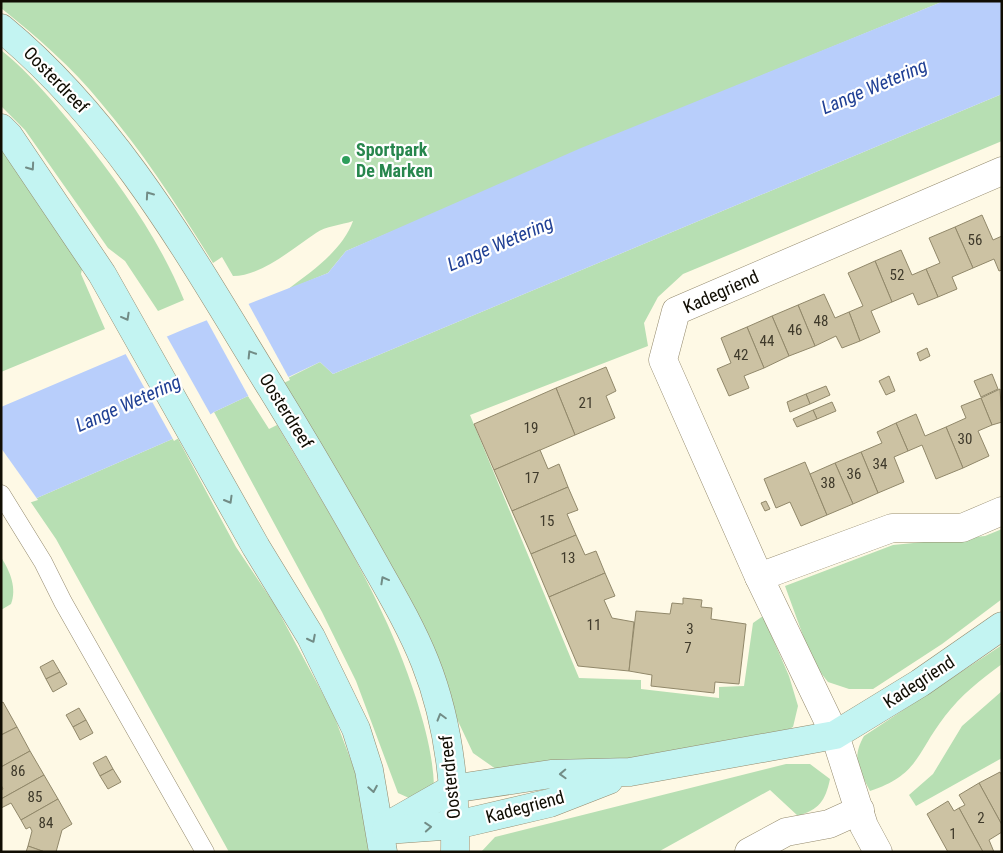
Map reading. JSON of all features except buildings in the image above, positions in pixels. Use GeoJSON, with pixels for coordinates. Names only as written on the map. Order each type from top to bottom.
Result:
{"type":"FeatureCollection","features":[{"type":"Feature","properties":{"kind":"main road","name":"Oosterdreef"},"geometry":{"type":"LineString","coordinates":[[1,28],[67,88],[109,137],[177,235],[286,411],[408,623],[426,664],[448,738],[455,839]]}},
{"type":"Feature","properties":{"kind":"main road"},"geometry":{"type":"LineString","coordinates":[[1,128],[40,181],[102,274],[204,458],[311,637],[356,730],[369,770],[381,841]]}},
{"type":"Feature","properties":{"kind":"main road","name":"Kadegriend"},"geometry":{"type":"LineString","coordinates":[[381,841],[452,789],[550,774],[630,772],[835,736],[920,683],[1002,626]]}},
{"type":"Feature","properties":{"kind":"main road","name":"Kadegriend"},"geometry":{"type":"LineString","coordinates":[[381,841],[455,839],[630,772]]}},
{"type":"Feature","properties":{"kind":"street","name":"Kadegriend"},"geometry":{"type":"LineString","coordinates":[[835,736],[759,577],[663,360],[676,311],[1002,171]]}},
{"type":"Feature","properties":{"kind":"street"},"geometry":{"type":"LineString","coordinates":[[759,577],[892,528],[962,528],[1002,511]]}},
{"type":"Feature","properties":{"kind":"street"},"geometry":{"type":"LineString","coordinates":[[835,736],[864,826],[878,852]]}},
{"type":"Feature","properties":{"kind":"street"},"geometry":{"type":"LineString","coordinates":[[750,852],[786,832],[829,824],[860,810]]}},
{"type":"Feature","properties":{"kind":"lane"},"geometry":{"type":"LineString","coordinates":[[1,494],[30,540],[205,852]]}},
{"type":"Feature","properties":{"kind":"green space","name":"Sportpark De Marken"},"geometry":{"type":"Polygon","coordinates":[[[1,1],[944,1],[707,98],[346,251],[328,273],[287,290],[316,268],[334,251],[342,242],[353,221],[320,231],[266,266],[244,275],[233,276],[222,257],[213,263],[146,161],[90,90],[54,53],[1,8],[1,1]]]}},
{"type":"Feature","properties":{"kind":"green space"},"geometry":{"type":"Polygon","coordinates":[[[1,50],[42,90],[109,172],[151,234],[184,300],[158,311],[125,261],[108,248],[25,130],[1,106],[1,50]]]}},
{"type":"Feature","properties":{"kind":"green space"},"geometry":{"type":"Polygon","coordinates":[[[1002,94],[1002,141],[683,274],[658,297],[644,323],[648,346],[470,415],[579,678],[641,680],[641,689],[719,698],[719,687],[744,686],[753,623],[763,616],[789,676],[798,706],[793,727],[781,733],[538,777],[503,774],[473,753],[355,502],[282,381],[320,362],[333,374],[1002,94]]]}},
{"type":"Feature","properties":{"kind":"green space"},"geometry":{"type":"Polygon","coordinates":[[[1,139],[83,264],[81,274],[105,329],[1,372],[1,139]]]}},
{"type":"Feature","properties":{"kind":"green space"},"geometry":{"type":"Polygon","coordinates":[[[248,396],[269,429],[277,425],[336,524],[389,626],[416,698],[428,742],[434,786],[425,796],[409,798],[398,793],[356,681],[322,612],[214,412],[248,396]]]}},
{"type":"Feature","properties":{"kind":"green space"},"geometry":{"type":"Polygon","coordinates":[[[177,437],[236,547],[275,605],[333,713],[367,803],[374,852],[229,852],[56,539],[30,501],[177,437]]]}},
{"type":"Feature","properties":{"kind":"green space"},"geometry":{"type":"Polygon","coordinates":[[[1002,529],[1002,599],[942,644],[873,689],[849,689],[828,682],[813,663],[785,586],[893,545],[985,536],[1002,529]]]}},
{"type":"Feature","properties":{"kind":"green space"},"geometry":{"type":"Polygon","coordinates":[[[1,557],[10,574],[13,598],[11,604],[1,610],[1,557]]]}},
{"type":"Feature","properties":{"kind":"green space"},"geometry":{"type":"Polygon","coordinates":[[[1002,645],[1002,664],[971,688],[951,708],[908,770],[886,785],[870,791],[860,770],[857,758],[864,736],[1002,645]]]}},
{"type":"Feature","properties":{"kind":"green space"},"geometry":{"type":"Polygon","coordinates":[[[1002,691],[1002,758],[916,806],[909,795],[933,774],[962,726],[1002,691]]]}},
{"type":"Feature","properties":{"kind":"green space"},"geometry":{"type":"Polygon","coordinates":[[[786,764],[810,764],[830,779],[826,794],[820,804],[798,816],[770,790],[658,852],[481,852],[495,837],[786,764]]]}},
{"type":"Feature","properties":{"kind":"water","name":"Lange Wetering"},"geometry":{"type":"Polygon","coordinates":[[[944,1],[1002,1],[1002,94],[333,374],[320,362],[214,412],[177,437],[30,501],[1,509],[1,407],[187,328],[328,273],[346,251],[581,148],[944,1]]]}},
{"type":"Feature","properties":{"kind":"pier"},"geometry":{"type":"Polygon","coordinates":[[[248,303],[290,380],[250,399],[206,319],[248,303]]]}},
{"type":"Feature","properties":{"kind":"pier"},"geometry":{"type":"Polygon","coordinates":[[[166,335],[212,417],[174,441],[125,353],[166,335]]]}},
{"type":"Feature","properties":{"kind":"pier"},"geometry":{"type":"Polygon","coordinates":[[[1,448],[38,500],[1,512],[1,448]]]}},
{"type":"Feature","properties":{"kind":"place","name":"Sportpark De Marken"},"geometry":{"type":"Point","coordinates":[346,160]}}]}
